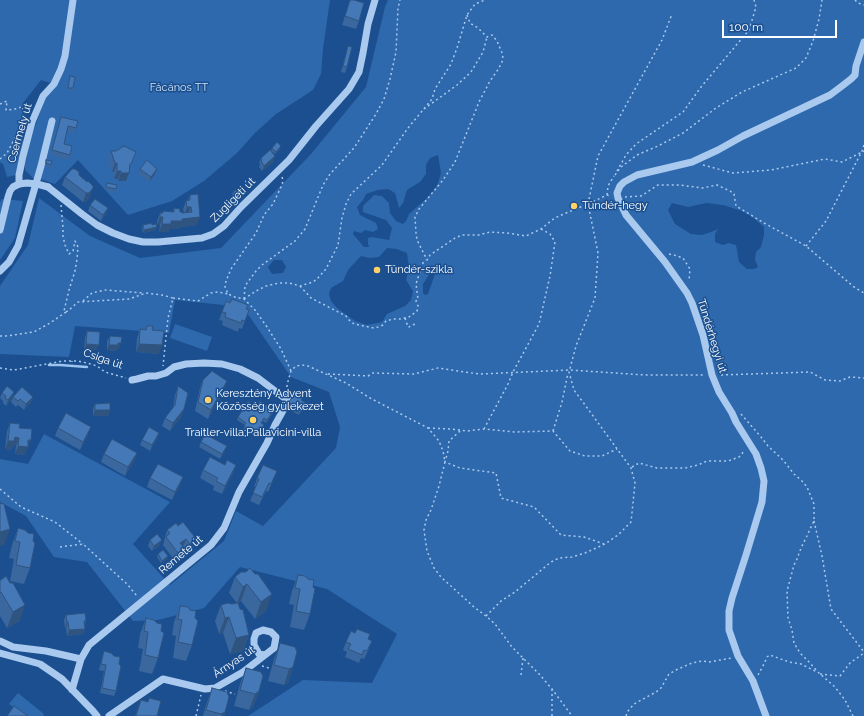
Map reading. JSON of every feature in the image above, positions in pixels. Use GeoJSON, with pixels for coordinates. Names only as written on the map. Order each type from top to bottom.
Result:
{"type":"FeatureCollection","features":[{"type":"Feature","properties":{"kind":"street","name":"Csermely út"},"geometry":{"type":"LineString","coordinates":[[19,184],[23,156],[32,122],[43,96],[54,84],[62,69],[73,0]]}},
{"type":"Feature","properties":{"kind":"street","name":"Zugligeti út"},"geometry":{"type":"LineString","coordinates":[[19,184],[27,183],[48,187],[97,224],[113,233],[129,239],[143,242],[158,242],[202,238],[213,234],[224,226],[241,207],[289,160],[348,89],[359,72],[368,24],[375,0]]}},
{"type":"Feature","properties":{"kind":"street"},"geometry":{"type":"LineString","coordinates":[[618,198],[617,193],[620,186],[637,175],[692,162],[830,95],[851,80],[855,74],[856,66],[864,42]]}},
{"type":"Feature","properties":{"kind":"street"},"geometry":{"type":"LineString","coordinates":[[0,271],[9,262],[18,246],[52,121]]}},
{"type":"Feature","properties":{"kind":"street"},"geometry":{"type":"LineString","coordinates":[[0,230],[10,191],[13,187],[19,184]]}},
{"type":"Feature","properties":{"kind":"street","name":"Tündérhegyi út"},"geometry":{"type":"LineString","coordinates":[[618,198],[626,215],[661,257],[682,286],[695,308],[712,375],[723,399],[756,454],[762,468],[764,481],[761,508],[732,598],[729,611],[729,630],[738,656],[753,681],[766,716]]}},
{"type":"Feature","properties":{"kind":"street","name":"Csiga út"},"geometry":{"type":"LineString","coordinates":[[132,380],[148,376],[156,376],[174,367],[186,364],[222,364],[258,378],[288,397]]}},
{"type":"Feature","properties":{"kind":"street","name":"Remete út"},"geometry":{"type":"LineString","coordinates":[[72,690],[81,660],[89,645],[211,544],[224,528],[239,492],[267,443],[285,407],[288,397]]}},
{"type":"Feature","properties":{"kind":"street"},"geometry":{"type":"LineString","coordinates":[[0,641],[13,647],[46,651],[81,660]]}},
{"type":"Feature","properties":{"kind":"street"},"geometry":{"type":"LineString","coordinates":[[0,653],[40,664],[62,679],[97,716]]}},
{"type":"Feature","properties":{"kind":"street","name":"Árnyas út"},"geometry":{"type":"LineString","coordinates":[[109,716],[163,679],[203,689],[215,688],[243,672],[265,655]]}},
{"type":"Feature","properties":{"kind":"path"},"geometry":{"type":"LineString","coordinates":[[244,299],[245,286],[256,271],[295,241],[305,229],[330,174],[354,148],[384,99],[396,52],[398,8],[400,0]]}},
{"type":"Feature","properties":{"kind":"path"},"geometry":{"type":"LineString","coordinates":[[300,286],[313,282],[326,269],[338,245],[342,218],[351,194],[382,165],[408,128],[432,99],[435,89],[451,64],[467,15],[475,4],[485,0]]}},
{"type":"Feature","properties":{"kind":"path"},"geometry":{"type":"LineString","coordinates":[[608,196],[608,186],[626,154],[636,144],[683,112],[700,87],[749,30],[756,7],[754,0]]}},
{"type":"Feature","properties":{"kind":"path"},"geometry":{"type":"LineString","coordinates":[[615,175],[621,168],[637,156],[683,133],[716,108],[742,92],[796,68],[806,58],[813,41],[822,0]]}},
{"type":"Feature","properties":{"kind":"path"},"geometry":{"type":"LineString","coordinates":[[855,0],[858,3],[864,4]]}},
{"type":"Feature","properties":{"kind":"path"},"geometry":{"type":"LineString","coordinates":[[553,431],[576,346],[594,298],[598,253],[588,204],[598,156],[662,40],[672,14]]}},
{"type":"Feature","properties":{"kind":"path"},"geometry":{"type":"LineString","coordinates":[[467,15],[470,23],[478,28],[487,37]]}},
{"type":"Feature","properties":{"kind":"path"},"geometry":{"type":"LineString","coordinates":[[427,260],[417,240],[415,217],[419,209],[456,162],[479,102],[502,62],[503,55],[497,41],[492,35],[487,37]]}},
{"type":"Feature","properties":{"kind":"path"},"geometry":{"type":"LineString","coordinates":[[422,111],[457,85],[471,72],[483,52],[487,37]]}},
{"type":"Feature","properties":{"kind":"path"},"geometry":{"type":"LineString","coordinates":[[0,104],[6,101],[6,110],[16,110],[33,104],[31,109]]}},
{"type":"Feature","properties":{"kind":"path"},"geometry":{"type":"LineString","coordinates":[[0,160],[7,153],[23,127]]}},
{"type":"Feature","properties":{"kind":"path"},"geometry":{"type":"LineString","coordinates":[[806,246],[826,221],[863,151],[864,145]]}},
{"type":"Feature","properties":{"kind":"path"},"geometry":{"type":"LineString","coordinates":[[692,162],[733,173],[771,170],[825,159],[842,162],[863,151]]}},
{"type":"Feature","properties":{"kind":"path"},"geometry":{"type":"LineString","coordinates":[[228,294],[225,288],[231,269],[256,233],[264,215],[273,204],[282,185],[282,177]]}},
{"type":"Feature","properties":{"kind":"path"},"geometry":{"type":"LineString","coordinates":[[629,196],[641,196],[658,185],[680,185],[702,188],[717,185],[734,194],[736,206],[806,246],[854,287],[864,293]]}},
{"type":"Feature","properties":{"kind":"path"},"geometry":{"type":"LineString","coordinates":[[244,299],[266,286],[279,283],[289,283],[300,286],[311,298],[346,316],[354,324],[374,328],[383,325],[386,321],[409,317],[417,311],[418,306],[416,301],[418,299],[416,284],[421,268],[430,255],[455,238],[462,235],[478,235],[490,232],[526,236],[542,229],[559,216],[588,204],[608,196],[618,198]]}},
{"type":"Feature","properties":{"kind":"path"},"geometry":{"type":"LineString","coordinates":[[61,198],[63,236],[65,245],[69,254],[73,251],[75,241],[78,247],[78,259],[64,311],[66,312]]}},
{"type":"Feature","properties":{"kind":"path"},"geometry":{"type":"LineString","coordinates":[[484,430],[539,324],[550,276],[555,242],[550,234],[542,229]]}},
{"type":"Feature","properties":{"kind":"path"},"geometry":{"type":"LineString","coordinates":[[661,257],[668,254],[684,258],[690,269],[689,280],[682,286]]}},
{"type":"Feature","properties":{"kind":"path"},"geometry":{"type":"LineString","coordinates":[[83,302],[92,293],[104,290],[146,293],[198,301],[211,293],[218,292],[244,299],[267,327],[281,349],[291,371]]}},
{"type":"Feature","properties":{"kind":"path"},"geometry":{"type":"LineString","coordinates":[[0,336],[34,332],[50,323],[78,302],[129,299],[146,293]]}},
{"type":"Feature","properties":{"kind":"path"},"geometry":{"type":"LineString","coordinates":[[162,374],[168,318],[173,298]]}},
{"type":"Feature","properties":{"kind":"path"},"geometry":{"type":"LineString","coordinates":[[405,318],[408,327],[416,324]]}},
{"type":"Feature","properties":{"kind":"path","name":"Csiga út"},"geometry":{"type":"LineString","coordinates":[[0,368],[14,370],[62,361],[84,362],[97,366],[105,372],[132,380]]}},
{"type":"Feature","properties":{"kind":"path"},"geometry":{"type":"LineString","coordinates":[[72,361],[72,367]]}},
{"type":"Feature","properties":{"kind":"path"},"geometry":{"type":"LineString","coordinates":[[288,397],[287,384],[291,371],[296,366],[308,366],[328,374],[428,428],[439,441],[443,451],[444,462]]}},
{"type":"Feature","properties":{"kind":"path"},"geometry":{"type":"LineString","coordinates":[[328,374],[368,376],[373,373],[414,374],[438,368],[480,374],[569,371],[645,375],[733,375],[810,372],[825,380],[840,381],[850,377],[864,378]]}},
{"type":"Feature","properties":{"kind":"path"},"geometry":{"type":"LineString","coordinates":[[486,616],[501,601],[515,592],[551,562],[559,558],[572,557],[585,553],[605,544],[618,535],[631,522],[635,483],[631,468],[574,390],[569,371]]}},
{"type":"Feature","properties":{"kind":"path"},"geometry":{"type":"LineString","coordinates":[[739,412],[768,446],[783,460],[807,487],[814,504],[814,521],[822,556],[831,609],[864,652],[850,663],[840,676],[819,673],[801,664],[789,662],[770,655],[767,657],[753,681]]}},
{"type":"Feature","properties":{"kind":"path"},"geometry":{"type":"LineString","coordinates":[[428,428],[460,431],[553,431]]}},
{"type":"Feature","properties":{"kind":"path"},"geometry":{"type":"LineString","coordinates":[[460,431],[449,441],[439,486],[426,520],[424,530],[427,551],[434,568],[441,577],[495,624],[523,658],[552,689],[572,716]]}},
{"type":"Feature","properties":{"kind":"path"},"geometry":{"type":"LineString","coordinates":[[553,431],[570,451],[586,456],[602,456],[617,449]]}},
{"type":"Feature","properties":{"kind":"path"},"geometry":{"type":"LineString","coordinates":[[631,468],[640,463],[657,468],[685,468],[698,466],[707,461],[728,461],[739,457],[749,444]]}},
{"type":"Feature","properties":{"kind":"path"},"geometry":{"type":"LineString","coordinates":[[444,462],[460,468],[496,472],[501,498],[534,507],[562,535],[584,538],[605,544]]}},
{"type":"Feature","properties":{"kind":"path"},"geometry":{"type":"LineString","coordinates":[[0,489],[21,507],[55,522],[83,544],[127,584],[142,602]]}},
{"type":"Feature","properties":{"kind":"path"},"geometry":{"type":"LineString","coordinates":[[814,521],[794,565],[787,591],[788,618],[794,643],[800,653],[845,700],[853,716]]}},
{"type":"Feature","properties":{"kind":"path"},"geometry":{"type":"LineString","coordinates":[[60,547],[83,544]]}},
{"type":"Feature","properties":{"kind":"path"},"geometry":{"type":"LineString","coordinates":[[626,716],[634,704],[661,688],[669,674],[676,670],[702,661],[709,662],[738,656]]}},
{"type":"Feature","properties":{"kind":"path"},"geometry":{"type":"LineString","coordinates":[[521,675],[523,658]]}},
{"type":"Feature","properties":{"kind":"path"},"geometry":{"type":"LineString","coordinates":[[196,716],[203,689]]}},
{"type":"Feature","properties":{"kind":"path"},"geometry":{"type":"LineString","coordinates":[[552,689],[552,716]]}},
{"type":"Feature","properties":{"kind":"green space","name":"Fácános TT"},"geometry":{"type":"Polygon","coordinates":[[[0,0],[330,0],[321,74],[313,90],[276,114],[255,133],[237,153],[204,181],[172,201],[128,215],[78,160],[55,184],[33,178],[25,170],[30,141],[45,98],[54,84],[41,80],[23,103],[23,142],[16,175],[7,177],[3,164],[0,162],[0,0]]]}},
{"type":"Feature","properties":{"kind":"green space"},"geometry":{"type":"Polygon","coordinates":[[[388,0],[864,0],[864,716],[248,716],[303,680],[372,683],[397,634],[327,589],[240,567],[204,608],[158,620],[133,621],[87,562],[54,557],[26,516],[0,502],[0,459],[28,464],[44,434],[170,502],[133,544],[170,585],[224,541],[236,511],[263,526],[336,448],[340,427],[329,392],[291,377],[243,307],[175,300],[169,333],[75,326],[69,357],[0,354],[0,286],[28,245],[39,198],[90,236],[140,258],[221,248],[311,154],[366,87],[388,0]],[[438,155],[430,158],[426,165],[426,174],[420,182],[407,190],[403,203],[399,208],[395,193],[388,189],[378,190],[366,194],[357,207],[360,215],[376,223],[378,229],[373,232],[365,230],[361,233],[354,231],[353,234],[364,247],[369,247],[368,238],[372,237],[389,240],[392,228],[386,220],[363,212],[363,206],[374,195],[382,196],[389,203],[390,213],[396,221],[403,224],[409,214],[426,199],[438,183],[441,173],[438,155]],[[672,203],[668,210],[675,224],[691,234],[702,235],[718,229],[715,234],[715,242],[723,245],[729,243],[736,245],[739,262],[747,269],[754,269],[758,267],[755,260],[756,252],[761,247],[764,227],[751,216],[742,211],[723,205],[706,203],[688,207],[672,203]],[[387,248],[379,257],[370,258],[361,256],[348,270],[343,281],[331,288],[329,294],[331,301],[337,308],[355,321],[367,325],[382,322],[387,314],[405,306],[411,300],[413,291],[406,280],[409,268],[407,253],[397,249],[387,248]],[[274,260],[268,267],[272,274],[283,273],[286,267],[282,260],[274,260]],[[430,273],[423,284],[423,293],[425,295],[428,294],[435,273],[430,273]]]}},
{"type":"Feature","properties":{"kind":"green space"},"geometry":{"type":"Polygon","coordinates":[[[2,199],[23,201],[15,238],[0,260],[0,202],[2,199]]]}},
{"type":"Feature","properties":{"kind":"green space"},"geometry":{"type":"Polygon","coordinates":[[[175,324],[212,337],[207,351],[170,338],[175,324]]]}},
{"type":"Feature","properties":{"kind":"green space"},"geometry":{"type":"Polygon","coordinates":[[[18,693],[44,714],[43,716],[25,716],[9,704],[18,693]]]}},
{"type":"Feature","properties":{"kind":"building"},"geometry":{"type":"Polygon","coordinates":[[[350,0],[364,3],[359,21],[345,16],[350,0]]]}},
{"type":"Feature","properties":{"kind":"building"},"geometry":{"type":"Polygon","coordinates":[[[348,46],[352,47],[347,67],[343,66],[348,46]]]}},
{"type":"Feature","properties":{"kind":"building"},"geometry":{"type":"Polygon","coordinates":[[[70,76],[75,77],[73,88],[68,88],[70,76]]]}},
{"type":"Feature","properties":{"kind":"building"},"geometry":{"type":"Polygon","coordinates":[[[61,117],[78,121],[76,128],[68,126],[64,144],[72,146],[70,155],[52,150],[61,117]]]}},
{"type":"Feature","properties":{"kind":"building"},"geometry":{"type":"Polygon","coordinates":[[[277,142],[281,146],[276,152],[272,148],[277,142]]]}},
{"type":"Feature","properties":{"kind":"building"},"geometry":{"type":"Polygon","coordinates":[[[124,146],[136,152],[130,164],[129,173],[121,173],[121,171],[117,171],[117,163],[115,163],[111,151],[116,151],[124,146]]]}},
{"type":"Feature","properties":{"kind":"building"},"geometry":{"type":"Polygon","coordinates":[[[270,150],[275,156],[264,166],[261,158],[270,150]]]}},
{"type":"Feature","properties":{"kind":"building"},"geometry":{"type":"Polygon","coordinates":[[[46,160],[52,161],[51,165],[46,163],[46,160]]]}},
{"type":"Feature","properties":{"kind":"building"},"geometry":{"type":"Polygon","coordinates":[[[147,160],[157,169],[151,177],[140,169],[147,160]]]}},
{"type":"Feature","properties":{"kind":"building"},"geometry":{"type":"Polygon","coordinates":[[[72,169],[79,172],[79,175],[93,186],[89,193],[86,193],[65,177],[72,169]]]}},
{"type":"Feature","properties":{"kind":"building"},"geometry":{"type":"Polygon","coordinates":[[[107,183],[117,185],[116,189],[106,187],[107,183]]]}},
{"type":"Feature","properties":{"kind":"building"},"geometry":{"type":"Polygon","coordinates":[[[236,190],[240,195],[238,197],[233,192],[236,190]]]}},
{"type":"Feature","properties":{"kind":"building"},"geometry":{"type":"Polygon","coordinates":[[[198,194],[200,217],[182,219],[182,221],[171,221],[171,224],[162,224],[163,217],[160,217],[160,213],[163,213],[163,211],[174,212],[174,208],[180,209],[180,212],[182,213],[192,212],[191,207],[187,207],[186,201],[190,200],[190,195],[198,194]]]}},
{"type":"Feature","properties":{"kind":"building"},"geometry":{"type":"Polygon","coordinates":[[[95,199],[108,208],[103,215],[90,205],[95,199]]]}},
{"type":"Feature","properties":{"kind":"building"},"geometry":{"type":"Polygon","coordinates":[[[152,223],[152,225],[156,224],[157,227],[144,230],[143,225],[152,223]]]}},
{"type":"Feature","properties":{"kind":"building"},"geometry":{"type":"Polygon","coordinates":[[[232,299],[248,305],[246,309],[249,310],[245,321],[242,320],[241,323],[225,317],[226,313],[222,312],[226,301],[230,303],[232,299]]]}},
{"type":"Feature","properties":{"kind":"building"},"geometry":{"type":"Polygon","coordinates":[[[147,326],[153,326],[152,330],[164,331],[162,345],[139,344],[140,329],[146,330],[147,326]]]}},
{"type":"Feature","properties":{"kind":"building"},"geometry":{"type":"Polygon","coordinates":[[[87,331],[100,332],[99,345],[86,344],[87,331]]]}},
{"type":"Feature","properties":{"kind":"building"},"geometry":{"type":"Polygon","coordinates":[[[110,336],[122,337],[121,343],[118,343],[118,345],[109,345],[110,336]]]}},
{"type":"Feature","properties":{"kind":"building","name":"Keresztény Advent Közösség gyülekezet"},"geometry":{"type":"Polygon","coordinates":[[[212,371],[227,381],[211,410],[198,402],[203,380],[212,371]]]}},
{"type":"Feature","properties":{"kind":"building"},"geometry":{"type":"Polygon","coordinates":[[[7,386],[14,392],[8,400],[2,393],[7,386]]]}},
{"type":"Feature","properties":{"kind":"building"},"geometry":{"type":"Polygon","coordinates":[[[178,386],[188,393],[184,409],[173,423],[165,418],[175,405],[178,386]]]}},
{"type":"Feature","properties":{"kind":"building"},"geometry":{"type":"Polygon","coordinates":[[[22,387],[33,397],[26,404],[20,399],[18,401],[13,397],[22,387]]]}},
{"type":"Feature","properties":{"kind":"building"},"geometry":{"type":"Polygon","coordinates":[[[296,391],[304,395],[301,400],[306,403],[300,413],[287,405],[296,391]]]}},
{"type":"Feature","properties":{"kind":"building","name":"Traitler-villa;Pallavicini-villa"},"geometry":{"type":"Polygon","coordinates":[[[248,401],[256,407],[260,401],[274,410],[267,420],[264,418],[261,423],[264,425],[257,435],[244,426],[246,423],[238,417],[248,401]]]}},
{"type":"Feature","properties":{"kind":"building"},"geometry":{"type":"Polygon","coordinates":[[[110,403],[110,410],[95,410],[95,404],[110,403]]]}},
{"type":"Feature","properties":{"kind":"building"},"geometry":{"type":"Polygon","coordinates":[[[66,413],[91,427],[83,442],[58,428],[66,413]]]}},
{"type":"Feature","properties":{"kind":"building"},"geometry":{"type":"Polygon","coordinates":[[[10,423],[20,424],[19,428],[32,429],[31,440],[28,440],[28,447],[18,446],[19,438],[15,437],[14,441],[8,441],[10,423]]]}},
{"type":"Feature","properties":{"kind":"building"},"geometry":{"type":"Polygon","coordinates":[[[149,427],[159,433],[152,445],[142,440],[149,427]]]}},
{"type":"Feature","properties":{"kind":"building"},"geometry":{"type":"Polygon","coordinates":[[[205,434],[227,446],[222,454],[201,442],[205,434]]]}},
{"type":"Feature","properties":{"kind":"building"},"geometry":{"type":"Polygon","coordinates":[[[112,439],[137,453],[128,467],[104,454],[112,439]]]}},
{"type":"Feature","properties":{"kind":"building"},"geometry":{"type":"Polygon","coordinates":[[[210,457],[225,465],[227,460],[236,465],[225,486],[216,481],[218,478],[203,470],[210,457]]]}},
{"type":"Feature","properties":{"kind":"building"},"geometry":{"type":"Polygon","coordinates":[[[158,464],[183,477],[175,492],[150,478],[158,464]]]}},
{"type":"Feature","properties":{"kind":"building"},"geometry":{"type":"Polygon","coordinates":[[[263,465],[277,471],[271,484],[269,483],[262,497],[253,493],[259,479],[257,478],[263,465]]]}},
{"type":"Feature","properties":{"kind":"building"},"geometry":{"type":"Polygon","coordinates":[[[0,503],[4,504],[10,529],[0,532],[0,503]]]}},
{"type":"Feature","properties":{"kind":"building"},"geometry":{"type":"Polygon","coordinates":[[[183,522],[197,540],[190,544],[186,539],[180,543],[184,548],[178,553],[166,537],[170,533],[167,530],[176,523],[178,526],[183,522]]]}},
{"type":"Feature","properties":{"kind":"building"},"geometry":{"type":"Polygon","coordinates":[[[18,528],[34,534],[33,541],[35,543],[30,568],[16,565],[20,542],[15,541],[18,528]]]}},
{"type":"Feature","properties":{"kind":"building"},"geometry":{"type":"Polygon","coordinates":[[[157,534],[162,540],[154,546],[150,540],[157,534]]]}},
{"type":"Feature","properties":{"kind":"building"},"geometry":{"type":"Polygon","coordinates":[[[163,550],[168,556],[162,561],[158,554],[163,550]]]}},
{"type":"Feature","properties":{"kind":"building"},"geometry":{"type":"Polygon","coordinates":[[[250,568],[255,574],[258,574],[272,594],[261,602],[247,584],[243,587],[235,577],[241,572],[246,572],[250,568]]]}},
{"type":"Feature","properties":{"kind":"building"},"geometry":{"type":"Polygon","coordinates":[[[298,575],[314,580],[313,587],[315,589],[310,614],[296,611],[300,589],[295,588],[298,575]]]}},
{"type":"Feature","properties":{"kind":"building"},"geometry":{"type":"Polygon","coordinates":[[[6,576],[10,583],[13,583],[25,605],[13,612],[1,592],[0,593],[0,580],[6,576]]]}},
{"type":"Feature","properties":{"kind":"building"},"geometry":{"type":"Polygon","coordinates":[[[238,603],[240,609],[243,610],[249,635],[236,638],[229,617],[225,618],[221,605],[238,603]]]}},
{"type":"Feature","properties":{"kind":"building"},"geometry":{"type":"Polygon","coordinates":[[[180,606],[188,607],[190,610],[196,611],[195,618],[198,621],[192,645],[178,642],[182,620],[178,619],[180,606]]]}},
{"type":"Feature","properties":{"kind":"building"},"geometry":{"type":"Polygon","coordinates":[[[85,613],[85,629],[69,630],[66,615],[85,613]]]}},
{"type":"Feature","properties":{"kind":"building"},"geometry":{"type":"Polygon","coordinates":[[[146,618],[162,624],[161,631],[164,633],[158,658],[145,655],[148,632],[144,631],[146,618]]]}},
{"type":"Feature","properties":{"kind":"building"},"geometry":{"type":"Polygon","coordinates":[[[357,629],[370,634],[368,639],[372,641],[367,651],[364,650],[362,655],[348,649],[351,644],[346,642],[351,631],[355,633],[357,629]]]}},
{"type":"Feature","properties":{"kind":"building"},"geometry":{"type":"Polygon","coordinates":[[[280,643],[295,647],[297,652],[293,667],[289,669],[274,665],[280,643]]]}},
{"type":"Feature","properties":{"kind":"building"},"geometry":{"type":"Polygon","coordinates":[[[104,651],[120,657],[119,664],[121,666],[116,691],[102,688],[106,665],[101,664],[104,651]]]}},
{"type":"Feature","properties":{"kind":"building"},"geometry":{"type":"Polygon","coordinates":[[[246,668],[261,672],[263,676],[259,691],[255,694],[240,690],[246,668]]]}},
{"type":"Feature","properties":{"kind":"building"},"geometry":{"type":"Polygon","coordinates":[[[212,688],[227,692],[229,697],[225,712],[221,714],[206,710],[212,688]]]}},
{"type":"Feature","properties":{"kind":"building"},"geometry":{"type":"Polygon","coordinates":[[[149,698],[161,701],[157,716],[136,716],[141,700],[148,702],[149,698]]]}},
{"type":"Feature","properties":{"kind":"building"},"geometry":{"type":"Polygon","coordinates":[[[14,706],[28,716],[7,716],[14,706]]]}},
{"type":"Feature","properties":{"kind":"waterway"},"geometry":{"type":"LineString","coordinates":[[49,365],[87,367]]}},
{"type":"Feature","properties":{"kind":"place","name":"Tündér-hegy"},"geometry":{"type":"Point","coordinates":[574,206]}},
{"type":"Feature","properties":{"kind":"place","name":"Tündér-szikla"},"geometry":{"type":"Point","coordinates":[377,270]}},
{"type":"Feature","properties":{"kind":"place","name":"Keresztény Advent Közösség gyülekezet"},"geometry":{"type":"Point","coordinates":[208,400]}},
{"type":"Feature","properties":{"kind":"place","name":"Traitler-villa;Pallavicini-villa"},"geometry":{"type":"Point","coordinates":[253,420]}}]}
